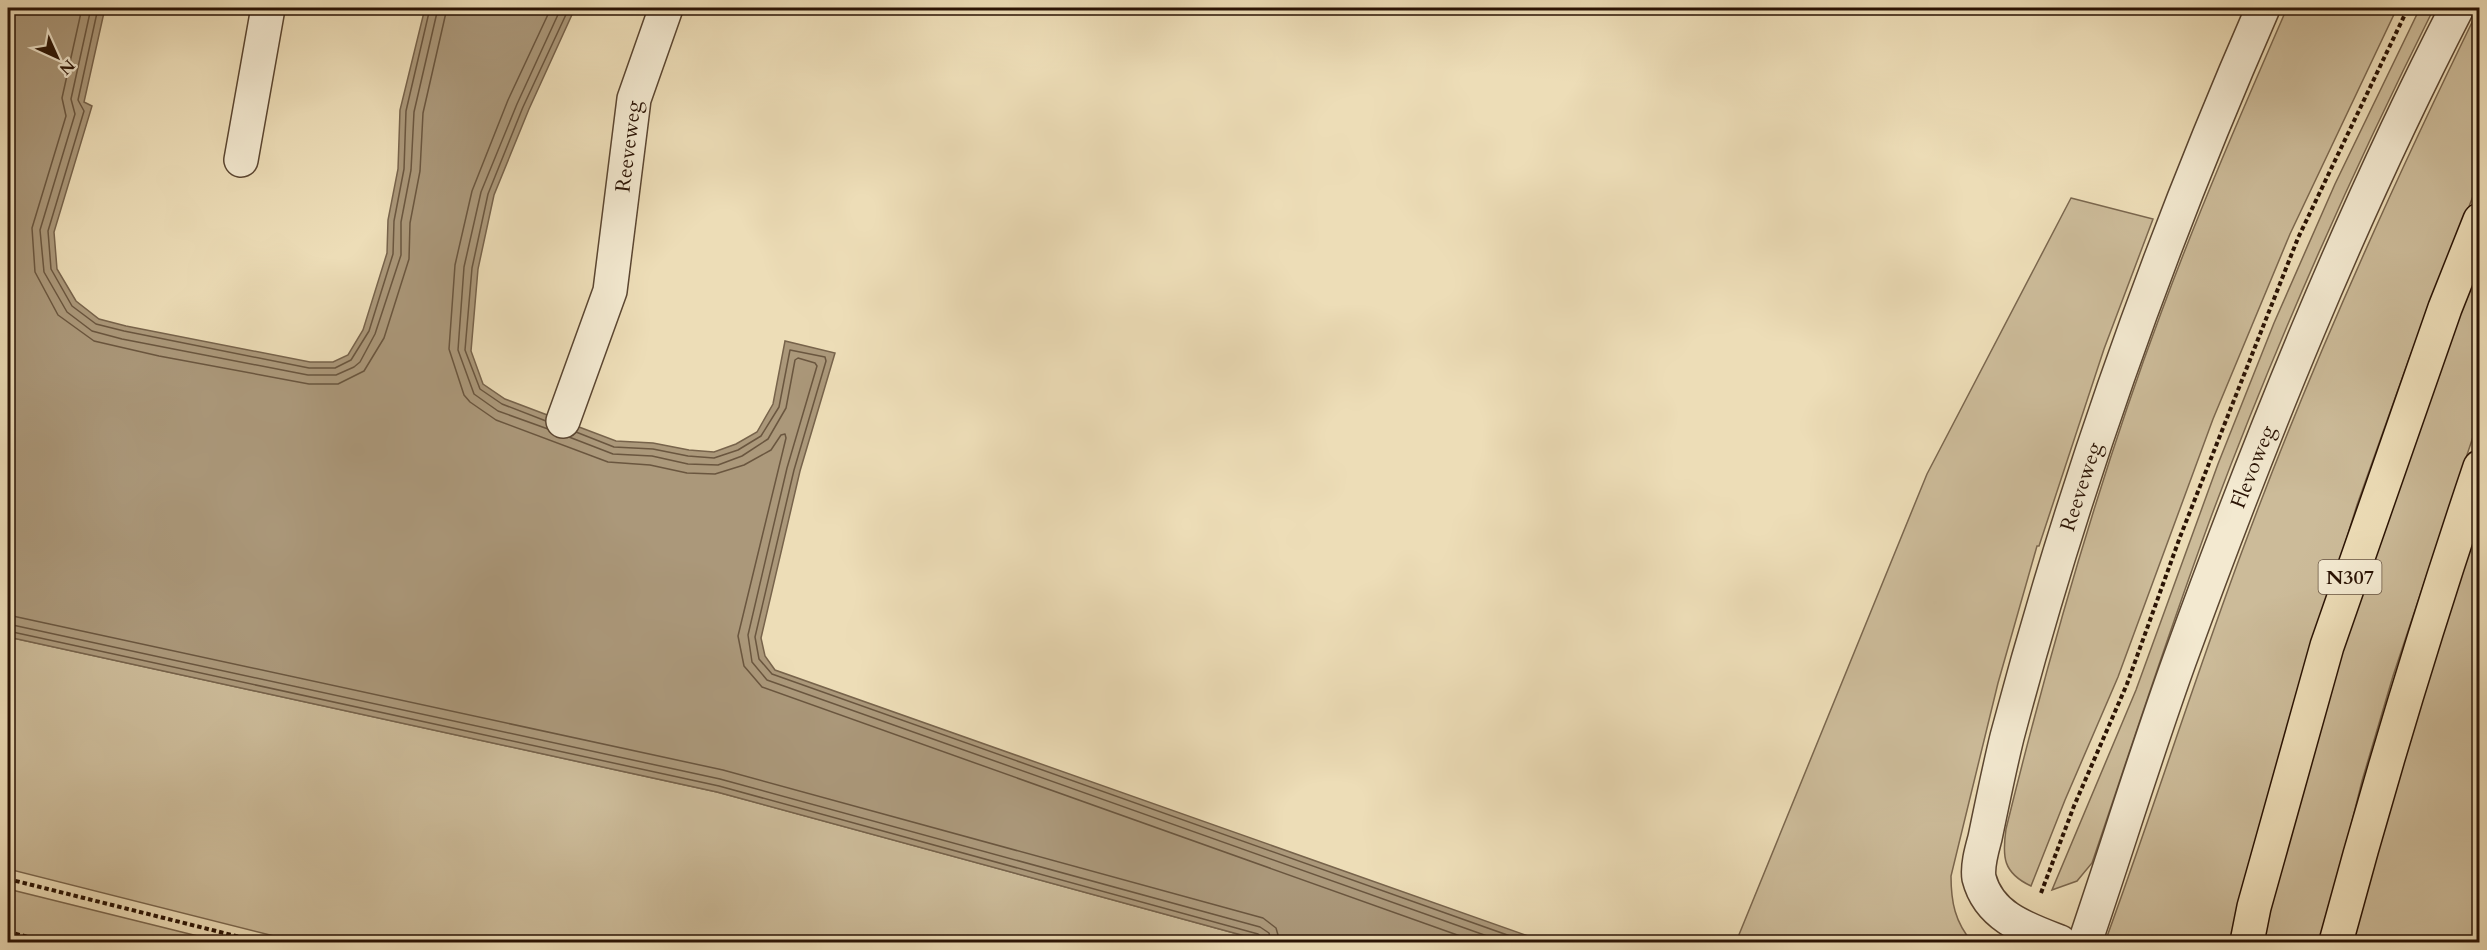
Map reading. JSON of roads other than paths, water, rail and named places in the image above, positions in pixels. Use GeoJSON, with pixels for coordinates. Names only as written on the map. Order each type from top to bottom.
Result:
{"type":"FeatureCollection","features":[{"type":"Feature","properties":{"kind":"highway","name":"N307"},"geometry":{"type":"LineString","coordinates":[[2247,942],[2254,908],[2327,646],[2445,308],[2480,220]]}},
{"type":"Feature","properties":{"kind":"highway"},"geometry":{"type":"LineString","coordinates":[[2336,942],[2415,667],[2480,467]]}},
{"type":"Feature","properties":{"kind":"street"},"geometry":{"type":"LineString","coordinates":[[241,160],[268,8]]}},
{"type":"Feature","properties":{"kind":"street","name":"Reeveweg"},"geometry":{"type":"LineString","coordinates":[[563,421],[610,291],[634,99],[666,8]]}},
{"type":"Feature","properties":{"kind":"street","name":"Reeveweg"},"geometry":{"type":"LineString","coordinates":[[2060,942],[2010,920],[1995,909],[1985,894],[1978,875],[1999,768],[2036,632],[2124,356],[2185,192],[2263,8]]}},
{"type":"Feature","properties":{"kind":"street","name":"Flevoweg"},"geometry":{"type":"LineString","coordinates":[[2085,942],[2180,661],[2254,464],[2338,256],[2457,8]]}},
{"type":"Feature","properties":{"kind":"water"},"geometry":{"type":"Polygon","coordinates":[[[10,8],[105,8],[84,102],[92,106],[54,232],[57,269],[76,301],[99,319],[126,326],[310,362],[333,362],[348,355],[363,330],[387,253],[388,220],[398,169],[400,110],[425,8],[575,8],[529,109],[494,195],[478,269],[471,351],[483,384],[505,399],[616,441],[653,443],[714,452],[736,444],[757,432],[773,404],[785,341],[835,353],[800,471],[761,638],[765,656],[775,670],[1545,942],[1267,942],[717,792],[8,637],[8,17],[10,8]]]}}]}
